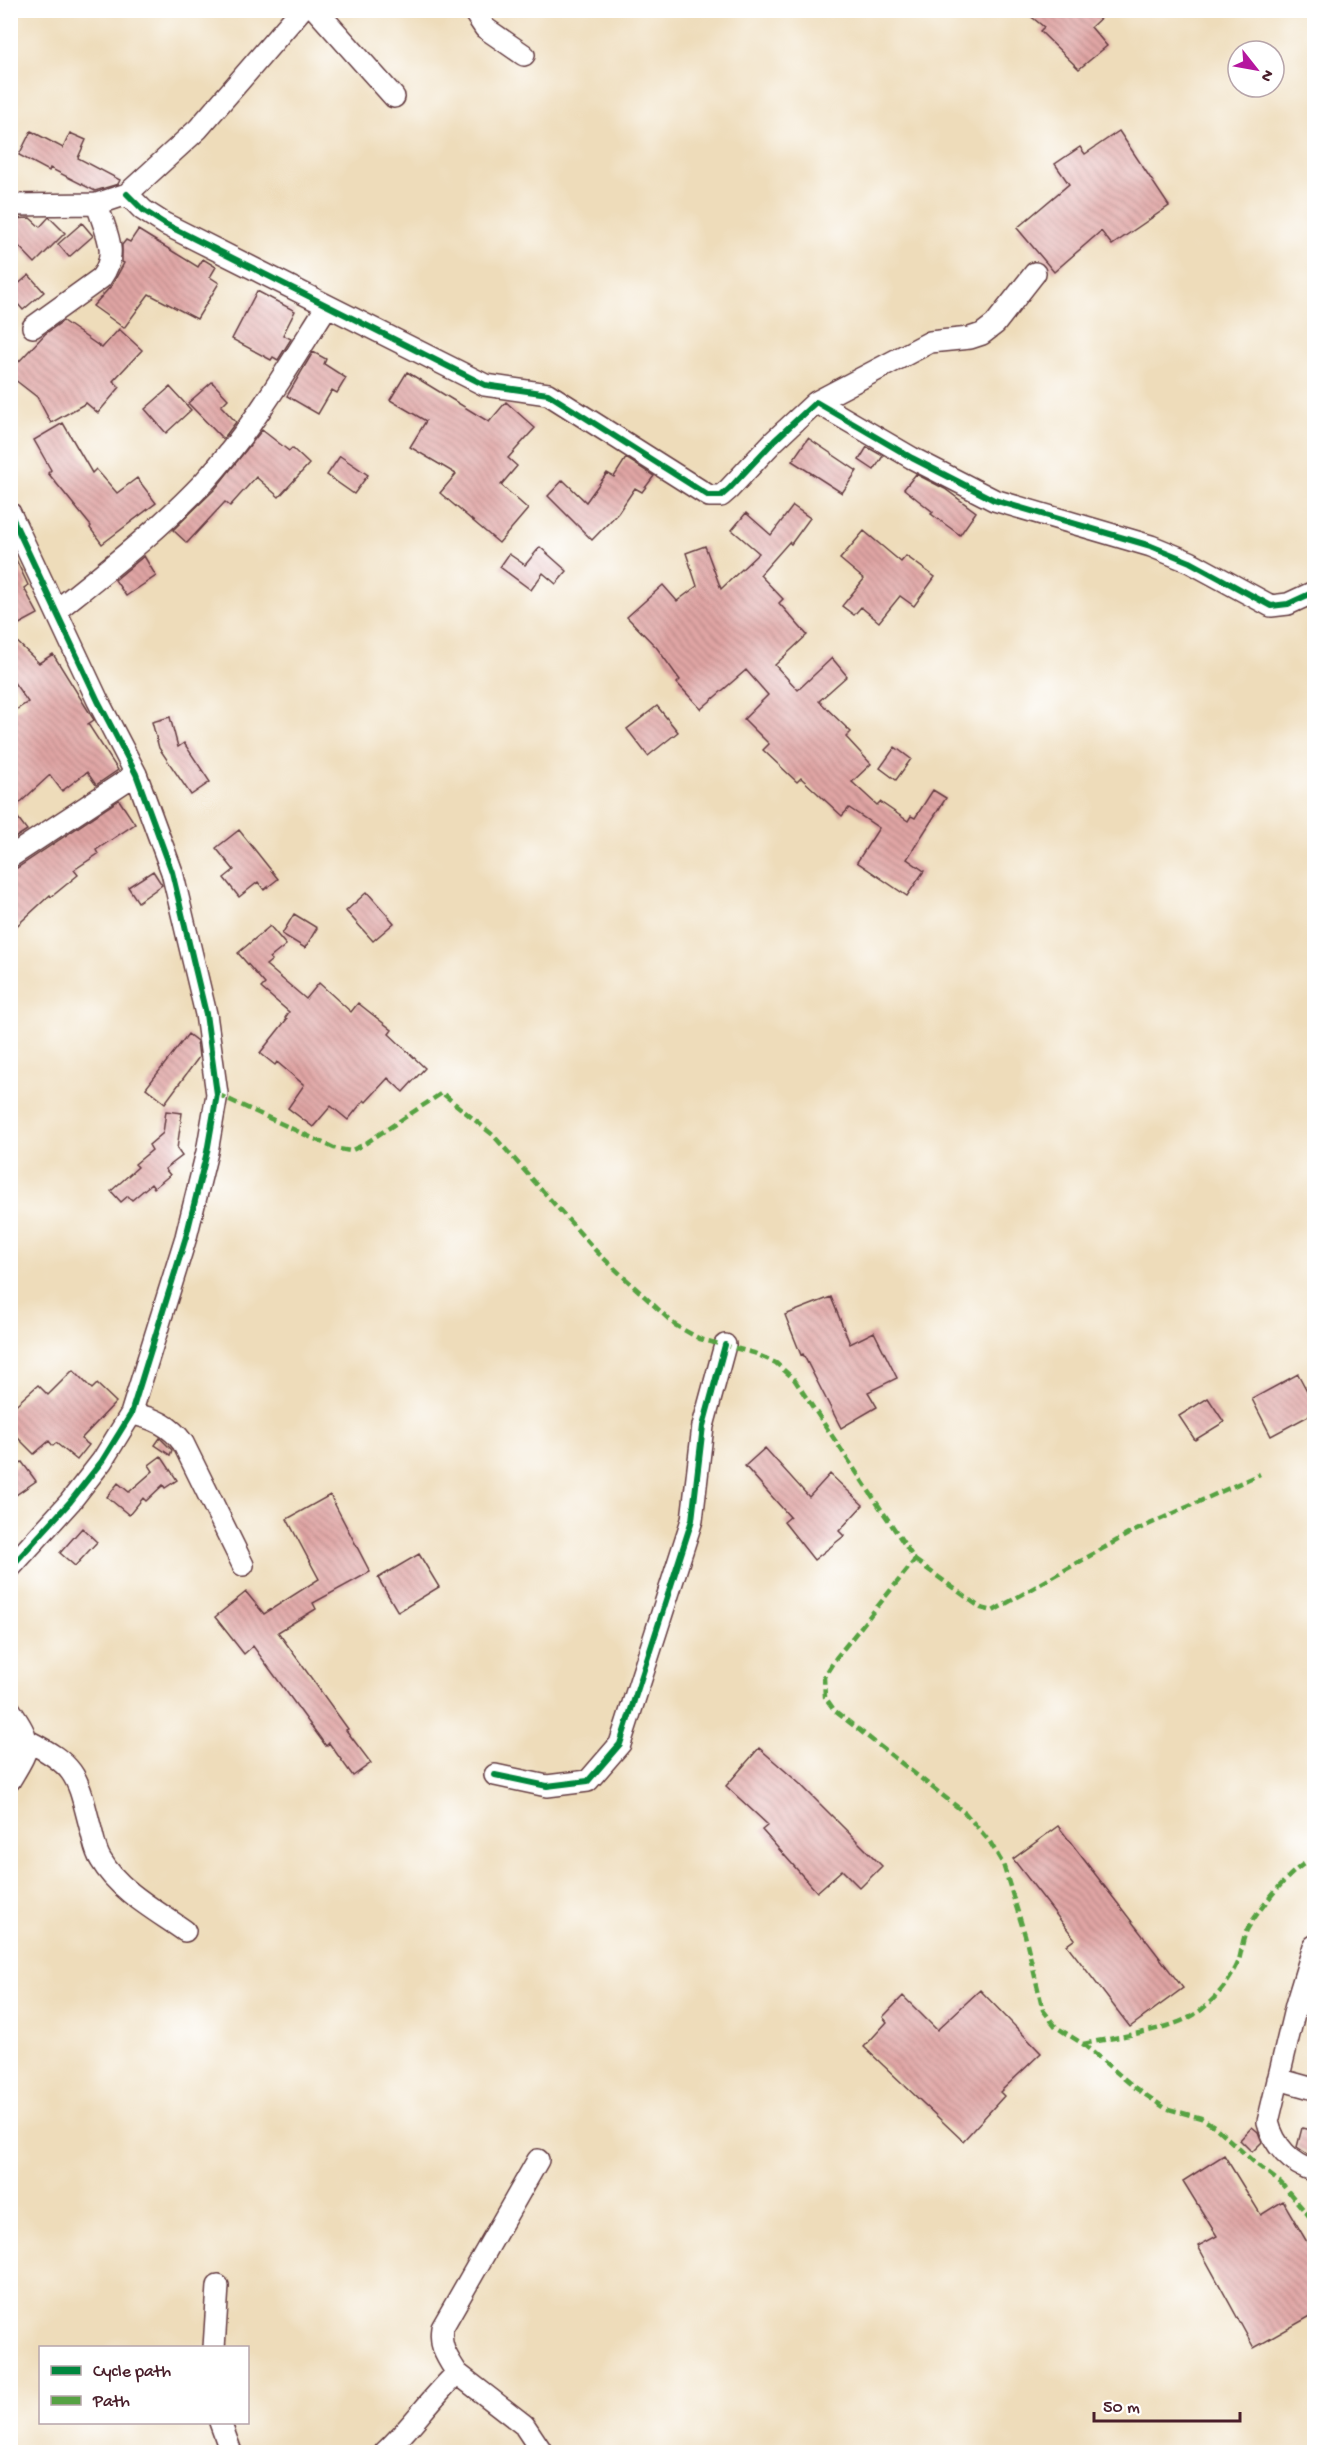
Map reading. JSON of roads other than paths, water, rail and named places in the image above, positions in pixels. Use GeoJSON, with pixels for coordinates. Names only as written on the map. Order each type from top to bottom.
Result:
{"type":"FeatureCollection","features":[{"type":"Feature","properties":{"kind":"street"},"geometry":{"type":"LineString","coordinates":[[14,205],[97,204],[127,194],[198,129],[301,10]]}},
{"type":"Feature","properties":{"kind":"street"},"geometry":{"type":"LineString","coordinates":[[316,10],[394,97]]}},
{"type":"Feature","properties":{"kind":"street"},"geometry":{"type":"LineString","coordinates":[[473,10],[485,28],[524,55]]}},
{"type":"Feature","properties":{"kind":"street"},"geometry":{"type":"LineString","coordinates":[[127,194],[143,210],[165,224],[485,386],[548,394],[709,495],[721,496],[774,441],[816,402],[930,342],[970,338],[982,334],[994,324],[1035,273]]}},
{"type":"Feature","properties":{"kind":"street"},"geometry":{"type":"LineString","coordinates":[[33,327],[101,278],[109,267],[112,254],[97,204]]}},
{"type":"Feature","properties":{"kind":"street"},"geometry":{"type":"LineString","coordinates":[[57,610],[137,547],[205,481],[257,417],[327,306]]}},
{"type":"Feature","properties":{"kind":"street"},"geometry":{"type":"LineString","coordinates":[[816,402],[912,458],[994,500],[1151,546],[1190,562],[1271,606],[1288,604],[1314,592]]}},
{"type":"Feature","properties":{"kind":"street"},"geometry":{"type":"LineString","coordinates":[[10,513],[98,701],[136,774],[172,872],[206,1014],[217,1094],[207,1152],[141,1416],[70,1502],[10,1568]]}},
{"type":"Feature","properties":{"kind":"street"},"geometry":{"type":"LineString","coordinates":[[10,857],[136,774]]}},
{"type":"Feature","properties":{"kind":"street"},"geometry":{"type":"LineString","coordinates":[[495,1775],[547,1786],[588,1781],[620,1744],[692,1520],[703,1426],[725,1345]]}},
{"type":"Feature","properties":{"kind":"street"},"geometry":{"type":"LineString","coordinates":[[141,1416],[174,1430],[190,1453],[243,1565]]}},
{"type":"Feature","properties":{"kind":"street"},"geometry":{"type":"LineString","coordinates":[[10,1710],[28,1741],[54,1754],[69,1767],[80,1783],[99,1858],[107,1870],[126,1889],[185,1931]]}},
{"type":"Feature","properties":{"kind":"street"},"geometry":{"type":"LineString","coordinates":[[10,1780],[26,1754],[28,1741]]}},
{"type":"Feature","properties":{"kind":"street"},"geometry":{"type":"LineString","coordinates":[[1314,1946],[1305,2008],[1278,2079],[1268,2122],[1271,2134],[1290,2160],[1298,2166],[1314,2171]]}},
{"type":"Feature","properties":{"kind":"street"},"geometry":{"type":"LineString","coordinates":[[1278,2079],[1314,2089]]}},
{"type":"Feature","properties":{"kind":"street"},"geometry":{"type":"LineString","coordinates":[[538,2160],[442,2328],[440,2339],[443,2350],[457,2373],[524,2425],[542,2452]]}},
{"type":"Feature","properties":{"kind":"street"},"geometry":{"type":"LineString","coordinates":[[214,2346],[218,2286]]}},
{"type":"Feature","properties":{"kind":"street"},"geometry":{"type":"LineString","coordinates":[[385,2452],[402,2437],[435,2394],[457,2373]]}},
{"type":"Feature","properties":{"kind":"street"},"geometry":{"type":"LineString","coordinates":[[221,2424],[231,2452]]}}]}
